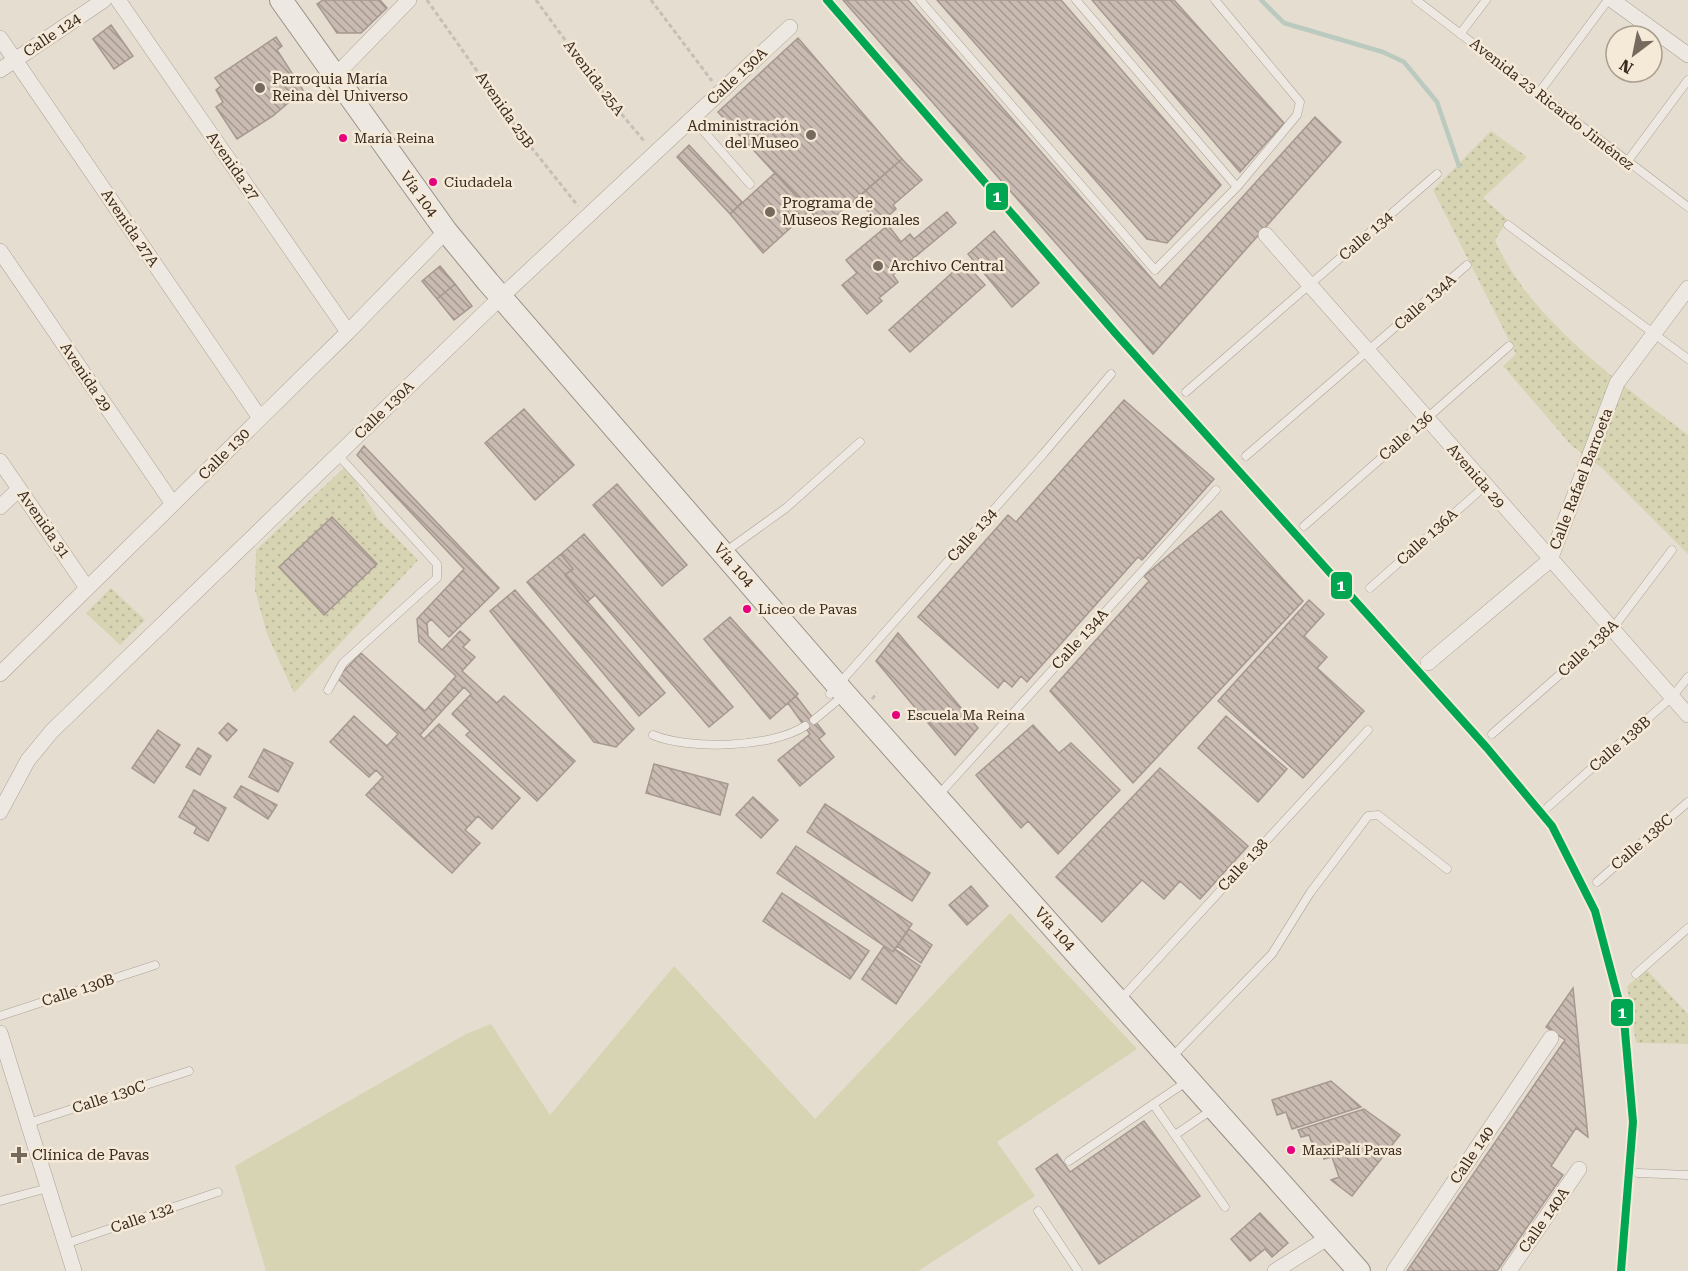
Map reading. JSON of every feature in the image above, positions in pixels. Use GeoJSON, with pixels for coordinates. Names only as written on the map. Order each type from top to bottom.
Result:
{"type":"FeatureCollection","features":[{"type":"Feature","properties":{"kind":"main road","name":"Vía 104"},"geometry":{"type":"LineString","coordinates":[[280,0],[447,231],[501,297],[724,553],[838,691],[1215,1107],[1326,1239],[1348,1271]]}},
{"type":"Feature","properties":{"kind":"main road","name":"Vía 104"},"geometry":{"type":"LineString","coordinates":[[1326,1239],[1359,1271]]}},
{"type":"Feature","properties":{"kind":"street","name":"Calle 124"},"geometry":{"type":"LineString","coordinates":[[0,70],[104,0]]}},
{"type":"Feature","properties":{"kind":"street","name":"Avenida 27"},"geometry":{"type":"LineString","coordinates":[[118,0],[348,332]]}},
{"type":"Feature","properties":{"kind":"street"},"geometry":{"type":"LineString","coordinates":[[334,77],[409,0]]}},
{"type":"Feature","properties":{"kind":"street"},"geometry":{"type":"LineString","coordinates":[[1610,0],[1688,55]]}},
{"type":"Feature","properties":{"kind":"street","name":"Calle 130A"},"geometry":{"type":"LineString","coordinates":[[0,812],[28,760],[52,730],[586,216],[790,27]]}},
{"type":"Feature","properties":{"kind":"street","name":"Avenida 27A"},"geometry":{"type":"LineString","coordinates":[[0,38],[260,418]]}},
{"type":"Feature","properties":{"kind":"street","name":"Calle 130"},"geometry":{"type":"LineString","coordinates":[[0,674],[348,332],[447,231]]}},
{"type":"Feature","properties":{"kind":"street","name":"Avenida 29"},"geometry":{"type":"LineString","coordinates":[[1266,235],[1688,715]]}},
{"type":"Feature","properties":{"kind":"street","name":"Avenida 29"},"geometry":{"type":"LineString","coordinates":[[0,251],[173,504]]}},
{"type":"Feature","properties":{"kind":"street","name":"Calle Rafael Barroeta"},"geometry":{"type":"LineString","coordinates":[[1428,663],[1550,560],[1617,383],[1688,288]]}},
{"type":"Feature","properties":{"kind":"street","name":"Avenida 31"},"geometry":{"type":"LineString","coordinates":[[0,461],[87,588]]}},
{"type":"Feature","properties":{"kind":"street"},"geometry":{"type":"LineString","coordinates":[[0,507],[19,489]]}},
{"type":"Feature","properties":{"kind":"street"},"geometry":{"type":"LineString","coordinates":[[0,1033],[74,1271]]}},
{"type":"Feature","properties":{"kind":"street","name":"Calle 140"},"geometry":{"type":"LineString","coordinates":[[1394,1271],[1551,1038]]}},
{"type":"Feature","properties":{"kind":"street","name":"Calle 140A"},"geometry":{"type":"LineString","coordinates":[[1509,1271],[1579,1169]]}},
{"type":"Feature","properties":{"kind":"street"},"geometry":{"type":"LineString","coordinates":[[1275,1271],[1326,1239]]}},
{"type":"Feature","properties":{"kind":"lane"},"geometry":{"type":"LineString","coordinates":[[920,0],[1155,270],[1237,187],[1297,115],[1300,102],[1215,0]]}},
{"type":"Feature","properties":{"kind":"lane"},"geometry":{"type":"LineString","coordinates":[[1076,0],[1237,187]]}},
{"type":"Feature","properties":{"kind":"lane","name":"Avenida 23 Ricardo Jiménez"},"geometry":{"type":"LineString","coordinates":[[1416,0],[1688,207]]}},
{"type":"Feature","properties":{"kind":"lane"},"geometry":{"type":"LineString","coordinates":[[1460,34],[1486,0]]}},
{"type":"Feature","properties":{"kind":"lane"},"geometry":{"type":"LineString","coordinates":[[1538,94],[1610,0]]}},
{"type":"Feature","properties":{"kind":"lane"},"geometry":{"type":"LineString","coordinates":[[1627,162],[1688,80]]}},
{"type":"Feature","properties":{"kind":"lane"},"geometry":{"type":"LineString","coordinates":[[692,118],[750,184]]}},
{"type":"Feature","properties":{"kind":"lane","name":"Calle 134"},"geometry":{"type":"LineString","coordinates":[[1186,392],[1437,174]]}},
{"type":"Feature","properties":{"kind":"lane"},"geometry":{"type":"LineString","coordinates":[[1508,225],[1688,359]]}},
{"type":"Feature","properties":{"kind":"lane","name":"Calle 134A"},"geometry":{"type":"LineString","coordinates":[[1246,456],[1467,265]]}},
{"type":"Feature","properties":{"kind":"lane","name":"Calle 136"},"geometry":{"type":"LineString","coordinates":[[1304,526],[1509,346]]}},
{"type":"Feature","properties":{"kind":"lane","name":"Calle 134"},"geometry":{"type":"LineString","coordinates":[[814,720],[1111,374]]}},
{"type":"Feature","properties":{"kind":"lane"},"geometry":{"type":"LineString","coordinates":[[724,553],[786,508],[860,442]]}},
{"type":"Feature","properties":{"kind":"lane"},"geometry":{"type":"LineString","coordinates":[[328,690],[343,663],[437,578],[439,570],[437,564],[338,455]]}},
{"type":"Feature","properties":{"kind":"lane","name":"Calle 136A"},"geometry":{"type":"LineString","coordinates":[[1370,588],[1485,486]]}},
{"type":"Feature","properties":{"kind":"lane","name":"Calle 134A"},"geometry":{"type":"LineString","coordinates":[[945,789],[1216,489]]}},
{"type":"Feature","properties":{"kind":"lane","name":"Calle 138A"},"geometry":{"type":"LineString","coordinates":[[1492,734],[1613,628],[1672,550]]}},
{"type":"Feature","properties":{"kind":"lane","name":"Calle 138B"},"geometry":{"type":"LineString","coordinates":[[1548,807],[1672,697],[1688,677]]}},
{"type":"Feature","properties":{"kind":"lane"},"geometry":{"type":"LineString","coordinates":[[653,735],[669,742],[718,744],[773,739],[805,726]]}},
{"type":"Feature","properties":{"kind":"lane","name":"Calle 138"},"geometry":{"type":"LineString","coordinates":[[1119,1001],[1368,730]]}},
{"type":"Feature","properties":{"kind":"lane","name":"Calle 138C"},"geometry":{"type":"LineString","coordinates":[[1597,882],[1688,802]]}},
{"type":"Feature","properties":{"kind":"lane"},"geometry":{"type":"LineString","coordinates":[[1171,1058],[1272,954],[1310,894],[1368,816],[1378,815],[1447,869]]}},
{"type":"Feature","properties":{"kind":"lane"},"geometry":{"type":"LineString","coordinates":[[1636,974],[1688,928]]}},
{"type":"Feature","properties":{"kind":"lane","name":"Calle 130B"},"geometry":{"type":"LineString","coordinates":[[0,1016],[155,965]]}},
{"type":"Feature","properties":{"kind":"lane","name":"Calle 130C"},"geometry":{"type":"LineString","coordinates":[[29,1123],[189,1071]]}},
{"type":"Feature","properties":{"kind":"lane"},"geometry":{"type":"LineString","coordinates":[[1069,1161],[1190,1080]]}},
{"type":"Feature","properties":{"kind":"lane"},"geometry":{"type":"LineString","coordinates":[[1153,1104],[1225,1207]]}},
{"type":"Feature","properties":{"kind":"lane"},"geometry":{"type":"LineString","coordinates":[[1175,1135],[1215,1107]]}},
{"type":"Feature","properties":{"kind":"lane"},"geometry":{"type":"LineString","coordinates":[[1638,1173],[1688,1175]]}},
{"type":"Feature","properties":{"kind":"lane"},"geometry":{"type":"LineString","coordinates":[[0,1201],[48,1188]]}},
{"type":"Feature","properties":{"kind":"lane","name":"Calle 132"},"geometry":{"type":"LineString","coordinates":[[65,1244],[218,1192]]}},
{"type":"Feature","properties":{"kind":"lane"},"geometry":{"type":"LineString","coordinates":[[1038,1211],[1078,1271]]}},
{"type":"Feature","properties":{"kind":"path","name":"Avenida 25B"},"geometry":{"type":"LineString","coordinates":[[427,0],[527,142],[586,216]]}},
{"type":"Feature","properties":{"kind":"path","name":"Avenida 25A"},"geometry":{"type":"LineString","coordinates":[[536,0],[602,91],[654,153]]}},
{"type":"Feature","properties":{"kind":"path"},"geometry":{"type":"LineString","coordinates":[[651,0],[721,91]]}},
{"type":"Feature","properties":{"kind":"shaded area"},"geometry":{"type":"Polygon","coordinates":[[[1491,131],[1527,157],[1483,198],[1508,220],[1495,240],[1510,268],[1529,296],[1579,348],[1606,372],[1688,435],[1688,554],[1603,469],[1572,446],[1503,366],[1516,354],[1433,190],[1491,131]]]}},
{"type":"Feature","properties":{"kind":"shaded area"},"geometry":{"type":"Polygon","coordinates":[[[346,466],[378,519],[418,560],[294,693],[267,634],[255,590],[256,550],[346,466]],[[332,517],[279,567],[324,614],[377,564],[332,517]]]}},
{"type":"Feature","properties":{"kind":"shaded area"},"geometry":{"type":"Polygon","coordinates":[[[111,588],[145,620],[120,645],[86,613],[111,588]]]}},
{"type":"Feature","properties":{"kind":"shaded area"},"geometry":{"type":"Polygon","coordinates":[[[1010,913],[1137,1049],[997,1142],[1035,1196],[918,1271],[266,1271],[235,1166],[466,1034],[491,1024],[550,1115],[674,966],[815,1119],[1010,913]]]}},
{"type":"Feature","properties":{"kind":"shaded area"},"geometry":{"type":"Polygon","coordinates":[[[1647,970],[1688,1014],[1688,1044],[1636,1043],[1627,986],[1647,970]]]}},
{"type":"Feature","properties":{"kind":"building"},"geometry":{"type":"Polygon","coordinates":[[[323,0],[380,0],[387,8],[361,33],[337,33],[317,4],[323,0]]]}},
{"type":"Feature","properties":{"kind":"building"},"geometry":{"type":"Polygon","coordinates":[[[843,0],[908,0],[1160,288],[1315,117],[1341,142],[1153,354],[843,0]]]}},
{"type":"Feature","properties":{"kind":"building"},"geometry":{"type":"Polygon","coordinates":[[[937,0],[1061,0],[1221,185],[1167,243],[1147,239],[937,0]]]}},
{"type":"Feature","properties":{"kind":"building"},"geometry":{"type":"Polygon","coordinates":[[[1092,0],[1174,0],[1284,123],[1240,172],[1092,0]]]}},
{"type":"Feature","properties":{"kind":"building"},"geometry":{"type":"Polygon","coordinates":[[[111,25],[133,56],[114,69],[93,39],[111,25]]]}},
{"type":"Feature","properties":{"kind":"building","name":"Parroquia María Reina del Universo"},"geometry":{"type":"Polygon","coordinates":[[[276,37],[282,46],[277,50],[303,90],[273,116],[237,139],[216,107],[223,102],[216,90],[221,86],[215,78],[276,37]]]}},
{"type":"Feature","properties":{"kind":"building","name":"Administración del Museo"},"geometry":{"type":"Polygon","coordinates":[[[798,38],[902,159],[824,226],[718,112],[798,38]]]}},
{"type":"Feature","properties":{"kind":"building"},"geometry":{"type":"Polygon","coordinates":[[[689,145],[742,202],[730,214],[677,157],[689,145]]]}},
{"type":"Feature","properties":{"kind":"building"},"geometry":{"type":"Polygon","coordinates":[[[902,159],[922,180],[893,205],[896,209],[879,224],[863,205],[859,209],[853,202],[902,159]]]}},
{"type":"Feature","properties":{"kind":"building","name":"Programa de Museos Regionales"},"geometry":{"type":"Polygon","coordinates":[[[775,173],[810,210],[763,253],[730,214],[775,173]]]}},
{"type":"Feature","properties":{"kind":"building","name":"Archivo Central"},"geometry":{"type":"Polygon","coordinates":[[[947,212],[956,223],[893,275],[898,282],[879,298],[882,301],[867,314],[842,285],[857,273],[846,260],[888,225],[901,242],[910,234],[914,239],[947,212]]]}},
{"type":"Feature","properties":{"kind":"building"},"geometry":{"type":"Polygon","coordinates":[[[994,231],[1039,283],[1012,307],[968,254],[994,231]]]}},
{"type":"Feature","properties":{"kind":"building"},"geometry":{"type":"Polygon","coordinates":[[[964,262],[985,285],[910,352],[889,330],[964,262]]]}},
{"type":"Feature","properties":{"kind":"building"},"geometry":{"type":"Polygon","coordinates":[[[440,266],[455,284],[437,299],[422,281],[440,266]]]}},
{"type":"Feature","properties":{"kind":"building"},"geometry":{"type":"Polygon","coordinates":[[[455,284],[472,306],[454,320],[437,299],[455,284]]]}},
{"type":"Feature","properties":{"kind":"building"},"geometry":{"type":"Polygon","coordinates":[[[1124,400],[1214,479],[1142,560],[1138,557],[1027,682],[1021,676],[1012,687],[1004,680],[998,688],[918,617],[1008,515],[1016,522],[1124,400]]]}},
{"type":"Feature","properties":{"kind":"building"},"geometry":{"type":"Polygon","coordinates":[[[524,409],[574,465],[535,500],[485,443],[524,409]]]}},
{"type":"Feature","properties":{"kind":"building"},"geometry":{"type":"Polygon","coordinates":[[[364,446],[499,588],[449,637],[431,619],[427,623],[428,636],[442,650],[460,631],[470,640],[463,647],[475,657],[462,671],[497,703],[504,696],[575,761],[537,801],[466,735],[470,731],[452,714],[471,694],[464,687],[420,735],[424,739],[439,724],[520,798],[492,829],[478,816],[465,830],[480,843],[452,873],[366,795],[383,777],[376,770],[369,777],[330,742],[354,716],[387,746],[398,734],[337,678],[361,653],[425,711],[456,676],[419,642],[417,619],[464,569],[357,455],[364,446]]]}},
{"type":"Feature","properties":{"kind":"building"},"geometry":{"type":"Polygon","coordinates":[[[617,484],[687,565],[662,586],[593,505],[617,484]]]}},
{"type":"Feature","properties":{"kind":"building"},"geometry":{"type":"Polygon","coordinates":[[[1221,511],[1303,601],[1133,783],[1050,691],[1149,581],[1144,576],[1221,511]]]}},
{"type":"Feature","properties":{"kind":"building"},"geometry":{"type":"Polygon","coordinates":[[[332,517],[377,564],[324,615],[279,567],[332,517]]]}},
{"type":"Feature","properties":{"kind":"building"},"geometry":{"type":"Polygon","coordinates":[[[584,534],[733,707],[709,727],[595,595],[587,602],[565,575],[573,569],[561,554],[584,534]]]}},
{"type":"Feature","properties":{"kind":"building"},"geometry":{"type":"Polygon","coordinates":[[[561,554],[573,569],[565,575],[665,693],[639,716],[527,582],[561,554]]]}},
{"type":"Feature","properties":{"kind":"building"},"geometry":{"type":"Polygon","coordinates":[[[515,590],[634,729],[616,747],[594,742],[490,611],[515,590]]]}},
{"type":"Feature","properties":{"kind":"building"},"geometry":{"type":"Polygon","coordinates":[[[1309,600],[1324,614],[1304,636],[1327,657],[1317,668],[1364,711],[1303,778],[1218,701],[1309,600]]]}},
{"type":"Feature","properties":{"kind":"building"},"geometry":{"type":"Polygon","coordinates":[[[730,617],[798,694],[770,719],[704,639],[730,617]]]}},
{"type":"Feature","properties":{"kind":"building"},"geometry":{"type":"Polygon","coordinates":[[[898,633],[978,728],[955,755],[876,661],[898,633]]]}},
{"type":"Feature","properties":{"kind":"building"},"geometry":{"type":"Polygon","coordinates":[[[796,696],[825,734],[819,739],[834,757],[800,786],[778,760],[810,734],[788,703],[796,696]]]}},
{"type":"Feature","properties":{"kind":"building"},"geometry":{"type":"Polygon","coordinates":[[[1226,716],[1287,769],[1258,802],[1198,748],[1226,716]]]}},
{"type":"Feature","properties":{"kind":"building"},"geometry":{"type":"Polygon","coordinates":[[[228,723],[237,730],[227,741],[219,733],[228,723]]]}},
{"type":"Feature","properties":{"kind":"building"},"geometry":{"type":"Polygon","coordinates":[[[1033,725],[1059,753],[1071,743],[1120,790],[1058,854],[1028,821],[1021,828],[976,775],[1033,725]]]}},
{"type":"Feature","properties":{"kind":"building"},"geometry":{"type":"Polygon","coordinates":[[[158,730],[180,745],[154,783],[132,768],[158,730]]]}},
{"type":"Feature","properties":{"kind":"building"},"geometry":{"type":"Polygon","coordinates":[[[198,748],[211,756],[200,775],[186,767],[198,748]]]}},
{"type":"Feature","properties":{"kind":"building"},"geometry":{"type":"Polygon","coordinates":[[[264,749],[293,763],[278,792],[249,777],[264,749]]]}},
{"type":"Feature","properties":{"kind":"building"},"geometry":{"type":"Polygon","coordinates":[[[654,764],[728,784],[720,815],[646,793],[654,764]]]}},
{"type":"Feature","properties":{"kind":"building"},"geometry":{"type":"Polygon","coordinates":[[[1160,768],[1248,846],[1200,899],[1180,881],[1164,899],[1142,880],[1102,922],[1056,877],[1160,768]]]}},
{"type":"Feature","properties":{"kind":"building"},"geometry":{"type":"Polygon","coordinates":[[[241,786],[277,805],[268,819],[234,797],[241,786]]]}},
{"type":"Feature","properties":{"kind":"building"},"geometry":{"type":"Polygon","coordinates":[[[194,790],[226,808],[208,841],[194,833],[197,827],[179,817],[194,790]]]}},
{"type":"Feature","properties":{"kind":"building"},"geometry":{"type":"Polygon","coordinates":[[[753,797],[778,820],[761,838],[736,815],[753,797]]]}},
{"type":"Feature","properties":{"kind":"building"},"geometry":{"type":"Polygon","coordinates":[[[825,804],[930,873],[912,901],[807,832],[825,804]]]}},
{"type":"Feature","properties":{"kind":"building"},"geometry":{"type":"Polygon","coordinates":[[[796,846],[912,924],[893,952],[777,873],[796,846]]]}},
{"type":"Feature","properties":{"kind":"building"},"geometry":{"type":"Polygon","coordinates":[[[971,886],[988,906],[967,925],[949,905],[971,886]]]}},
{"type":"Feature","properties":{"kind":"building"},"geometry":{"type":"Polygon","coordinates":[[[782,893],[869,951],[850,979],[763,921],[782,893]]]}},
{"type":"Feature","properties":{"kind":"building"},"geometry":{"type":"Polygon","coordinates":[[[909,929],[932,945],[921,963],[897,946],[909,929]]]}},
{"type":"Feature","properties":{"kind":"building"},"geometry":{"type":"Polygon","coordinates":[[[884,946],[893,952],[895,949],[920,966],[896,1004],[862,979],[884,946]]]}},
{"type":"Feature","properties":{"kind":"building"},"geometry":{"type":"Polygon","coordinates":[[[1573,988],[1588,1137],[1576,1128],[1551,1166],[1563,1175],[1497,1271],[1407,1271],[1565,1040],[1546,1027],[1573,988]]]}},
{"type":"Feature","properties":{"kind":"building"},"geometry":{"type":"Polygon","coordinates":[[[1331,1081],[1361,1107],[1292,1129],[1286,1112],[1277,1115],[1272,1100],[1331,1081]]]}},
{"type":"Feature","properties":{"kind":"building"},"geometry":{"type":"Polygon","coordinates":[[[1364,1109],[1400,1135],[1352,1196],[1331,1180],[1339,1177],[1332,1157],[1324,1159],[1321,1150],[1315,1152],[1309,1135],[1301,1137],[1298,1130],[1364,1109]]]}},
{"type":"Feature","properties":{"kind":"building"},"geometry":{"type":"Polygon","coordinates":[[[1144,1121],[1200,1196],[1099,1264],[1036,1169],[1057,1154],[1070,1172],[1144,1121]]]}},
{"type":"Feature","properties":{"kind":"building"},"geometry":{"type":"Polygon","coordinates":[[[1260,1213],[1288,1243],[1272,1257],[1265,1249],[1250,1261],[1231,1239],[1260,1213]]]}},
{"type":"Feature","properties":{"kind":"waterway"},"geometry":{"type":"LineString","coordinates":[[1261,0],[1284,23],[1383,52],[1404,62],[1437,102],[1459,166]]}},
{"type":"Feature","properties":{"kind":"transit line","name":"1"},"geometry":{"type":"LineString","coordinates":[[827,0],[1116,334],[1487,748],[1552,826],[1595,911],[1624,1020],[1633,1122],[1621,1271]]}},
{"type":"Feature","properties":{"kind":"place","name":"Parroquia María Reina del Universo"},"geometry":{"type":"Point","coordinates":[260,88]}},
{"type":"Feature","properties":{"kind":"place","name":"Administración del Museo"},"geometry":{"type":"Point","coordinates":[811,135]}},
{"type":"Feature","properties":{"kind":"place","name":"María Reina"},"geometry":{"type":"Point","coordinates":[343,138]}},
{"type":"Feature","properties":{"kind":"place","name":"Ciudadela"},"geometry":{"type":"Point","coordinates":[433,182]}},
{"type":"Feature","properties":{"kind":"place","name":"Programa de Museos Regionales"},"geometry":{"type":"Point","coordinates":[770,212]}},
{"type":"Feature","properties":{"kind":"place","name":"Archivo Central"},"geometry":{"type":"Point","coordinates":[878,266]}},
{"type":"Feature","properties":{"kind":"place","name":"Liceo de Pavas"},"geometry":{"type":"Point","coordinates":[747,609]}},
{"type":"Feature","properties":{"kind":"place","name":"Escuela Ma Reina"},"geometry":{"type":"Point","coordinates":[896,715]}},
{"type":"Feature","properties":{"kind":"place","name":"MaxiPalí Pavas"},"geometry":{"type":"Point","coordinates":[1291,1150]}},
{"type":"Feature","properties":{"kind":"place","name":"Clínica de Pavas"},"geometry":{"type":"Point","coordinates":[19,1155]}}]}
